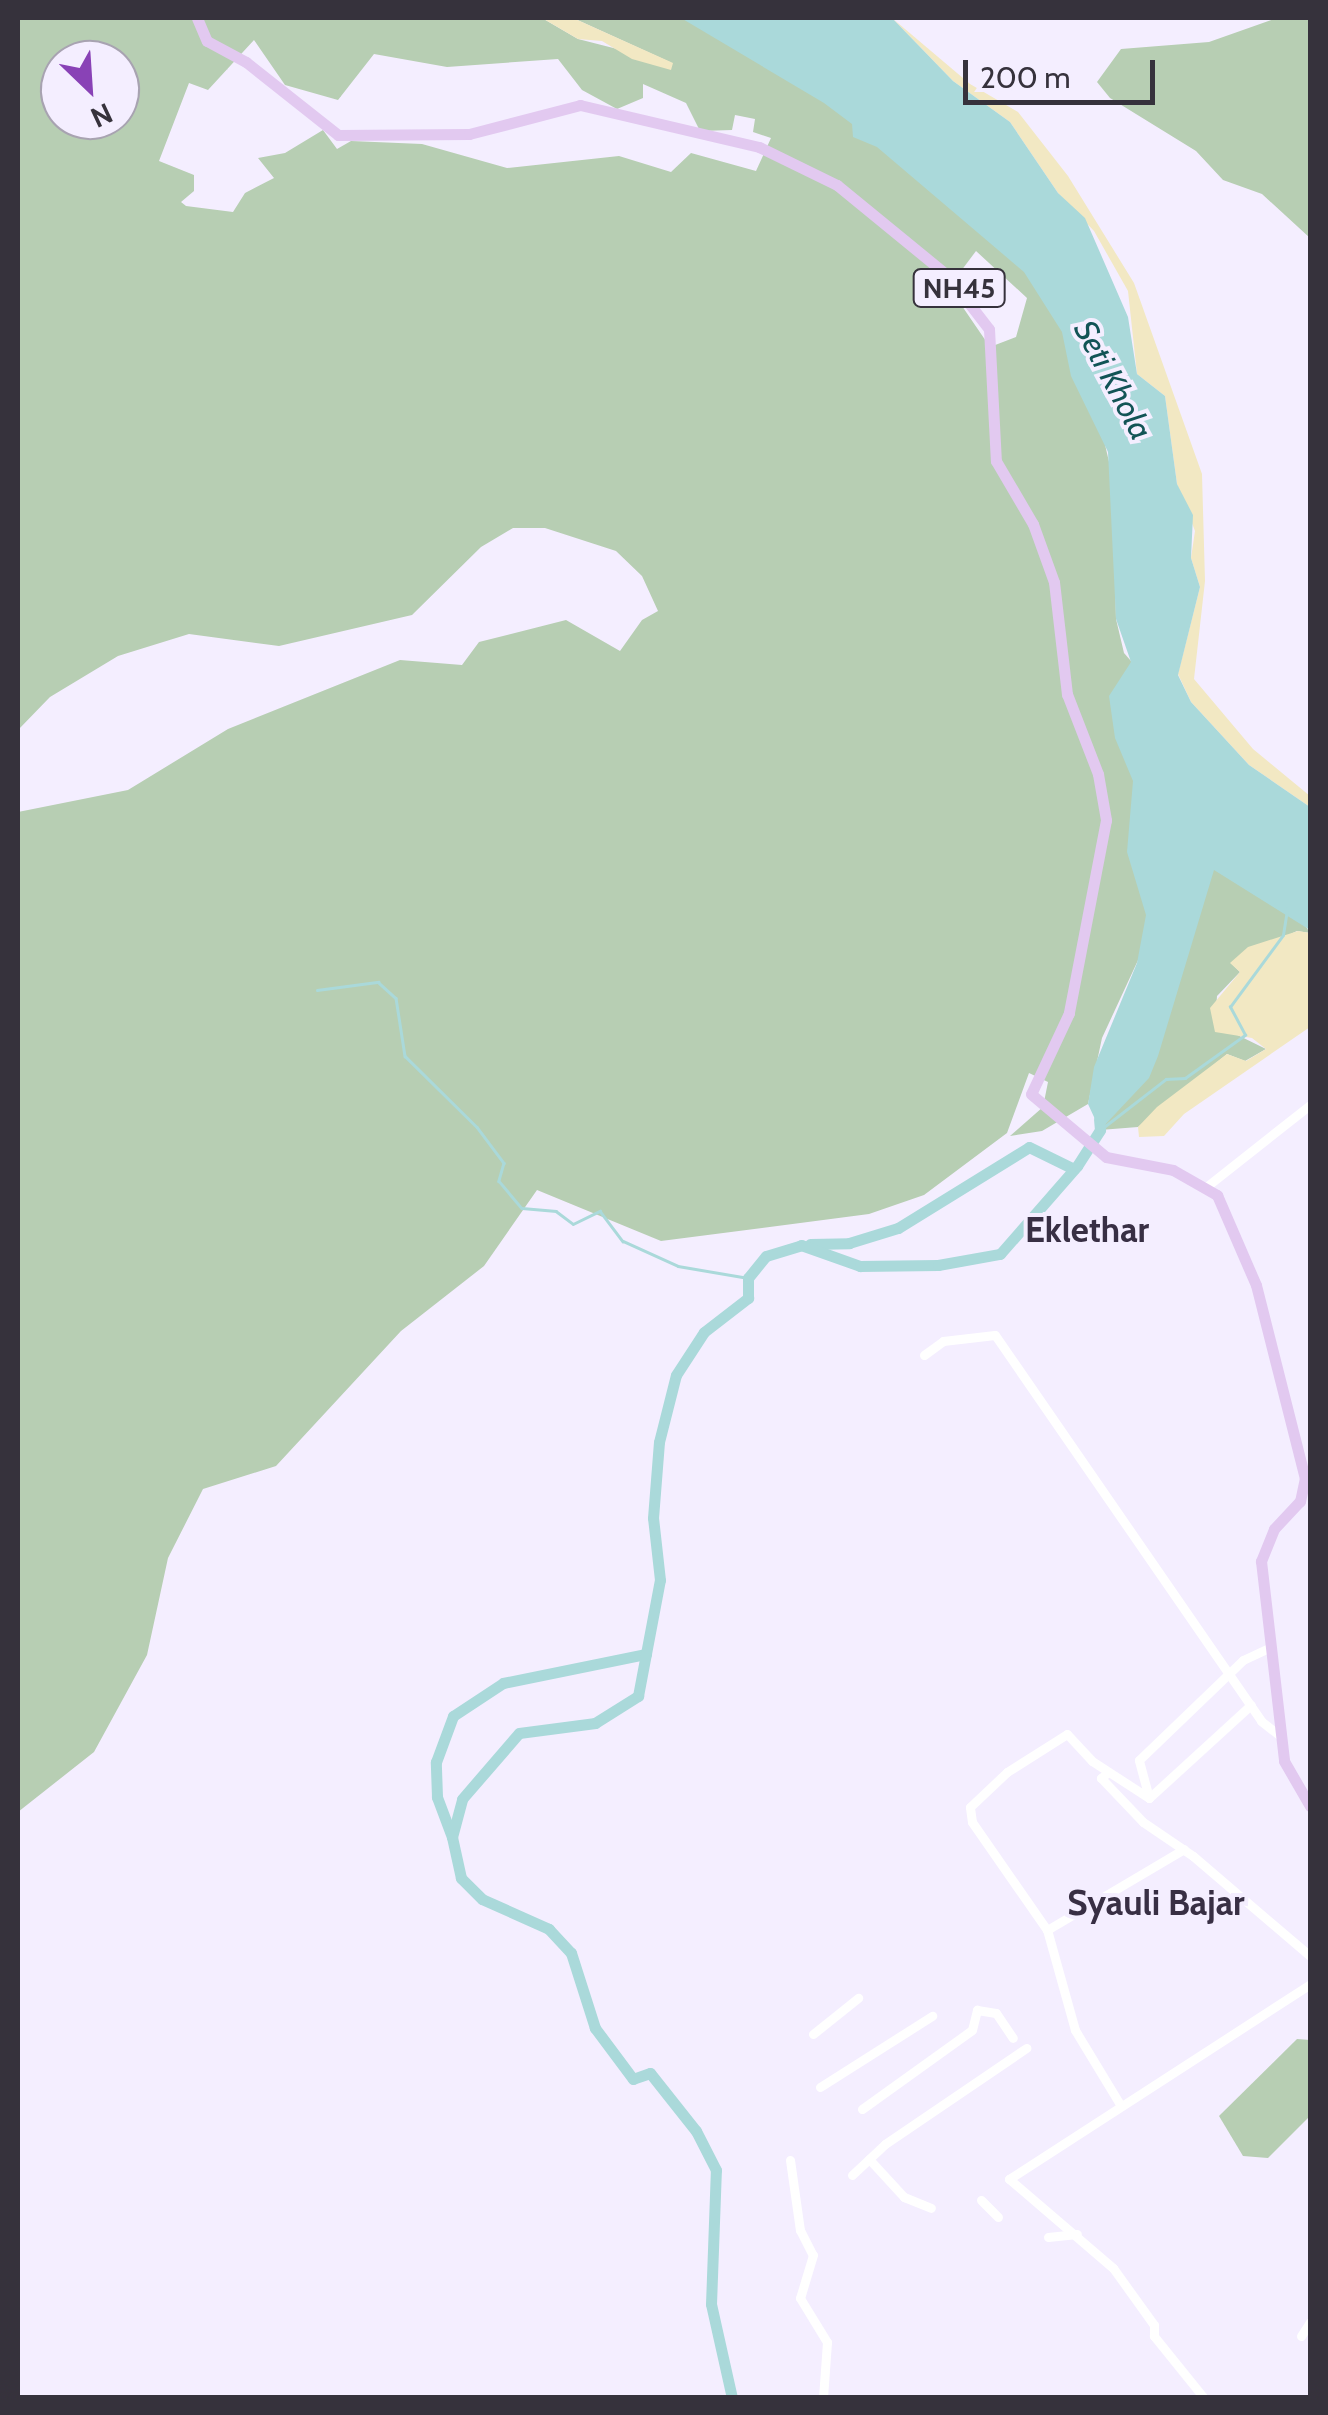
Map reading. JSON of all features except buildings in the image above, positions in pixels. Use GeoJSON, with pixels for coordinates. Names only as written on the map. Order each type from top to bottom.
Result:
{"type":"FeatureCollection","features":[{"type":"Feature","properties":{"kind":"main road","name":"NH45"},"geometry":{"type":"LineString","coordinates":[[197,18],[207,41],[246,62],[338,134],[470,134],[580,106],[759,147],[838,185],[966,296],[992,336],[996,461],[1033,524],[1054,582],[1067,694],[1098,774],[1106,820],[1069,1014],[1032,1083],[1038,1105],[1106,1156],[1173,1170],[1206,1187]]}},
{"type":"Feature","properties":{"kind":"main road"},"geometry":{"type":"LineString","coordinates":[[1206,1187],[1228,1214],[1256,1285],[1305,1478],[1304,1494],[1270,1536],[1261,1561],[1288,1777],[1310,1806]]}},
{"type":"Feature","properties":{"kind":"street"},"geometry":{"type":"LineString","coordinates":[[1206,1187],[1310,1105]]}},
{"type":"Feature","properties":{"kind":"street"},"geometry":{"type":"LineString","coordinates":[[924,1356],[943,1341],[995,1335],[1251,1705],[1280,1736]]}},
{"type":"Feature","properties":{"kind":"street"},"geometry":{"type":"LineString","coordinates":[[1148,1798],[1139,1760],[1230,1672],[1270,1648]]}},
{"type":"Feature","properties":{"kind":"street"},"geometry":{"type":"LineString","coordinates":[[1148,1798],[1251,1705]]}},
{"type":"Feature","properties":{"kind":"street"},"geometry":{"type":"LineString","coordinates":[[1122,2106],[1075,2030],[1047,1930],[972,1822],[970,1807],[1007,1772],[1067,1734],[1107,1773],[1148,1798]]}},
{"type":"Feature","properties":{"kind":"street"},"geometry":{"type":"LineString","coordinates":[[1107,1773],[1100,1778],[1142,1822],[1184,1849],[1310,1956]]}},
{"type":"Feature","properties":{"kind":"street"},"geometry":{"type":"LineString","coordinates":[[1047,1930],[1184,1849]]}},
{"type":"Feature","properties":{"kind":"street"},"geometry":{"type":"LineString","coordinates":[[1204,2398],[1154,2336],[1154,2325],[1112,2268],[1009,2179],[1310,1984]]}},
{"type":"Feature","properties":{"kind":"street"},"geometry":{"type":"LineString","coordinates":[[812,2034],[858,1998]]}},
{"type":"Feature","properties":{"kind":"street"},"geometry":{"type":"LineString","coordinates":[[862,2110],[972,2030],[977,2010],[996,2013],[1014,2038]]}},
{"type":"Feature","properties":{"kind":"street"},"geometry":{"type":"LineString","coordinates":[[820,2086],[932,2016]]}},
{"type":"Feature","properties":{"kind":"street"},"geometry":{"type":"LineString","coordinates":[[852,2174],[1026,2048]]}},
{"type":"Feature","properties":{"kind":"street"},"geometry":{"type":"LineString","coordinates":[[790,2160],[800,2230],[813,2255],[800,2298],[828,2342],[823,2398]]}},
{"type":"Feature","properties":{"kind":"street"},"geometry":{"type":"LineString","coordinates":[[869,2160],[904,2197],[931,2208]]}},
{"type":"Feature","properties":{"kind":"street"},"geometry":{"type":"LineString","coordinates":[[981,2200],[998,2217]]}},
{"type":"Feature","properties":{"kind":"street"},"geometry":{"type":"LineString","coordinates":[[1048,2237],[1076,2234]]}},
{"type":"Feature","properties":{"kind":"street"},"geometry":{"type":"LineString","coordinates":[[1301,2336],[1310,2322]]}},
{"type":"Feature","properties":{"kind":"shaded area"},"geometry":{"type":"Polygon","coordinates":[[[18,18],[542,18],[578,39],[672,63],[573,18],[770,18],[883,94],[1040,289],[1086,363],[1113,479],[1116,619],[1124,653],[1138,669],[1190,848],[1102,1038],[1088,1104],[1042,1131],[1010,1136],[1043,1107],[1048,1082],[1029,1073],[1007,1133],[924,1195],[869,1214],[661,1241],[537,1190],[484,1266],[401,1331],[276,1466],[203,1489],[168,1558],[147,1655],[94,1752],[18,1812],[18,812],[128,790],[228,729],[400,660],[462,665],[479,642],[566,620],[620,651],[642,620],[658,611],[642,576],[616,551],[545,528],[513,528],[481,547],[412,615],[279,646],[189,634],[118,656],[50,697],[18,730],[18,18]],[[254,40],[208,90],[189,83],[159,161],[194,175],[194,191],[181,202],[186,206],[233,212],[245,193],[274,178],[258,158],[285,153],[323,130],[337,149],[351,141],[422,144],[507,168],[619,156],[671,172],[691,153],[756,171],[771,138],[753,132],[755,119],[735,115],[732,130],[700,131],[686,103],[643,84],[643,98],[617,109],[582,90],[558,59],[447,67],[374,54],[338,100],[285,85],[254,40]],[[976,251],[949,287],[990,347],[1016,337],[1027,298],[976,251]]]}},
{"type":"Feature","properties":{"kind":"shaded area"},"geometry":{"type":"Polygon","coordinates":[[[1277,18],[1310,18],[1310,238],[1262,194],[1223,180],[1196,151],[1110,98],[1097,82],[1121,49],[1209,42],[1277,18]]]}},
{"type":"Feature","properties":{"kind":"shaded area"},"geometry":{"type":"Polygon","coordinates":[[[1203,858],[1301,919],[1310,933],[1297,931],[1231,963],[1240,972],[1217,996],[1215,1024],[1266,1049],[1245,1061],[1227,1054],[1138,1127],[1100,1130],[1203,858]]]}},
{"type":"Feature","properties":{"kind":"shaded area"},"geometry":{"type":"Polygon","coordinates":[[[1297,2039],[1310,2040],[1310,2116],[1268,2158],[1243,2156],[1219,2116],[1297,2039]]]}},
{"type":"Feature","properties":{"kind":"sand"},"geometry":{"type":"Polygon","coordinates":[[[542,18],[573,18],[673,63],[671,70],[632,59],[602,41],[578,39],[542,18]]]}},
{"type":"Feature","properties":{"kind":"sand"},"geometry":{"type":"Polygon","coordinates":[[[892,18],[970,84],[1018,112],[1068,176],[1134,283],[1202,474],[1205,581],[1194,679],[1253,749],[1310,796],[1310,807],[1249,765],[1191,702],[1178,674],[1200,587],[1191,558],[1195,531],[1177,484],[1165,396],[1137,374],[1128,291],[1094,231],[1058,193],[1010,122],[953,81],[892,18]]]}},
{"type":"Feature","properties":{"kind":"sand"},"geometry":{"type":"Polygon","coordinates":[[[1298,931],[1310,933],[1310,1027],[1184,1114],[1164,1136],[1139,1137],[1138,1127],[1157,1107],[1227,1054],[1246,1061],[1266,1049],[1252,1038],[1215,1032],[1210,1008],[1240,972],[1230,963],[1248,947],[1298,931]]]}},
{"type":"Feature","properties":{"kind":"water","name":"Seti Khola"},"geometry":{"type":"Polygon","coordinates":[[[681,18],[892,18],[953,81],[1010,122],[1058,193],[1085,218],[1128,317],[1137,374],[1165,396],[1177,484],[1193,515],[1191,558],[1200,587],[1178,675],[1191,702],[1249,765],[1310,807],[1310,930],[1214,870],[1149,1078],[1100,1130],[1088,1104],[1094,1067],[1137,963],[1146,915],[1127,852],[1133,781],[1115,738],[1109,696],[1131,662],[1116,619],[1108,452],[1071,376],[1062,332],[1024,272],[877,147],[853,137],[852,124],[824,103],[681,18]]]}},
{"type":"Feature","properties":{"kind":"waterway"},"geometry":{"type":"LineString","coordinates":[[1100,1130],[1166,1079],[1185,1078],[1245,1035],[1230,1007],[1283,935],[1287,909]]}},
{"type":"Feature","properties":{"kind":"waterway"},"geometry":{"type":"LineString","coordinates":[[317,990],[378,982],[396,998],[405,1056],[477,1127],[504,1163],[499,1181],[522,1208],[556,1211],[573,1224],[600,1211],[623,1241],[678,1266],[748,1278]]}},
{"type":"Feature","properties":{"kind":"waterway"},"geometry":{"type":"LineString","coordinates":[[732,2398],[711,2304],[716,2170],[696,2131],[650,2073],[633,2079],[595,2028],[571,1953],[549,1929],[482,1899],[461,1878],[452,1837],[462,1799],[519,1733],[595,1723],[638,1696],[660,1580],[653,1518],[659,1442],[676,1375],[704,1332],[748,1298],[748,1278],[766,1256],[801,1245],[860,1266],[938,1265],[1000,1254],[1077,1166],[1100,1130],[1099,1119]]}},
{"type":"Feature","properties":{"kind":"waterway"},"geometry":{"type":"LineString","coordinates":[[810,1244],[849,1243],[898,1228],[1029,1147],[1074,1169]]}},
{"type":"Feature","properties":{"kind":"waterway"},"geometry":{"type":"LineString","coordinates":[[452,1837],[437,1797],[436,1762],[453,1716],[503,1683],[646,1654]]}},
{"type":"Feature","properties":{"kind":"district","name":"Eklethar"},"geometry":{"type":"Point","coordinates":[1087,1230]}},
{"type":"Feature","properties":{"kind":"district","name":"Syauli Bajar"},"geometry":{"type":"Point","coordinates":[1156,1903]}}]}
